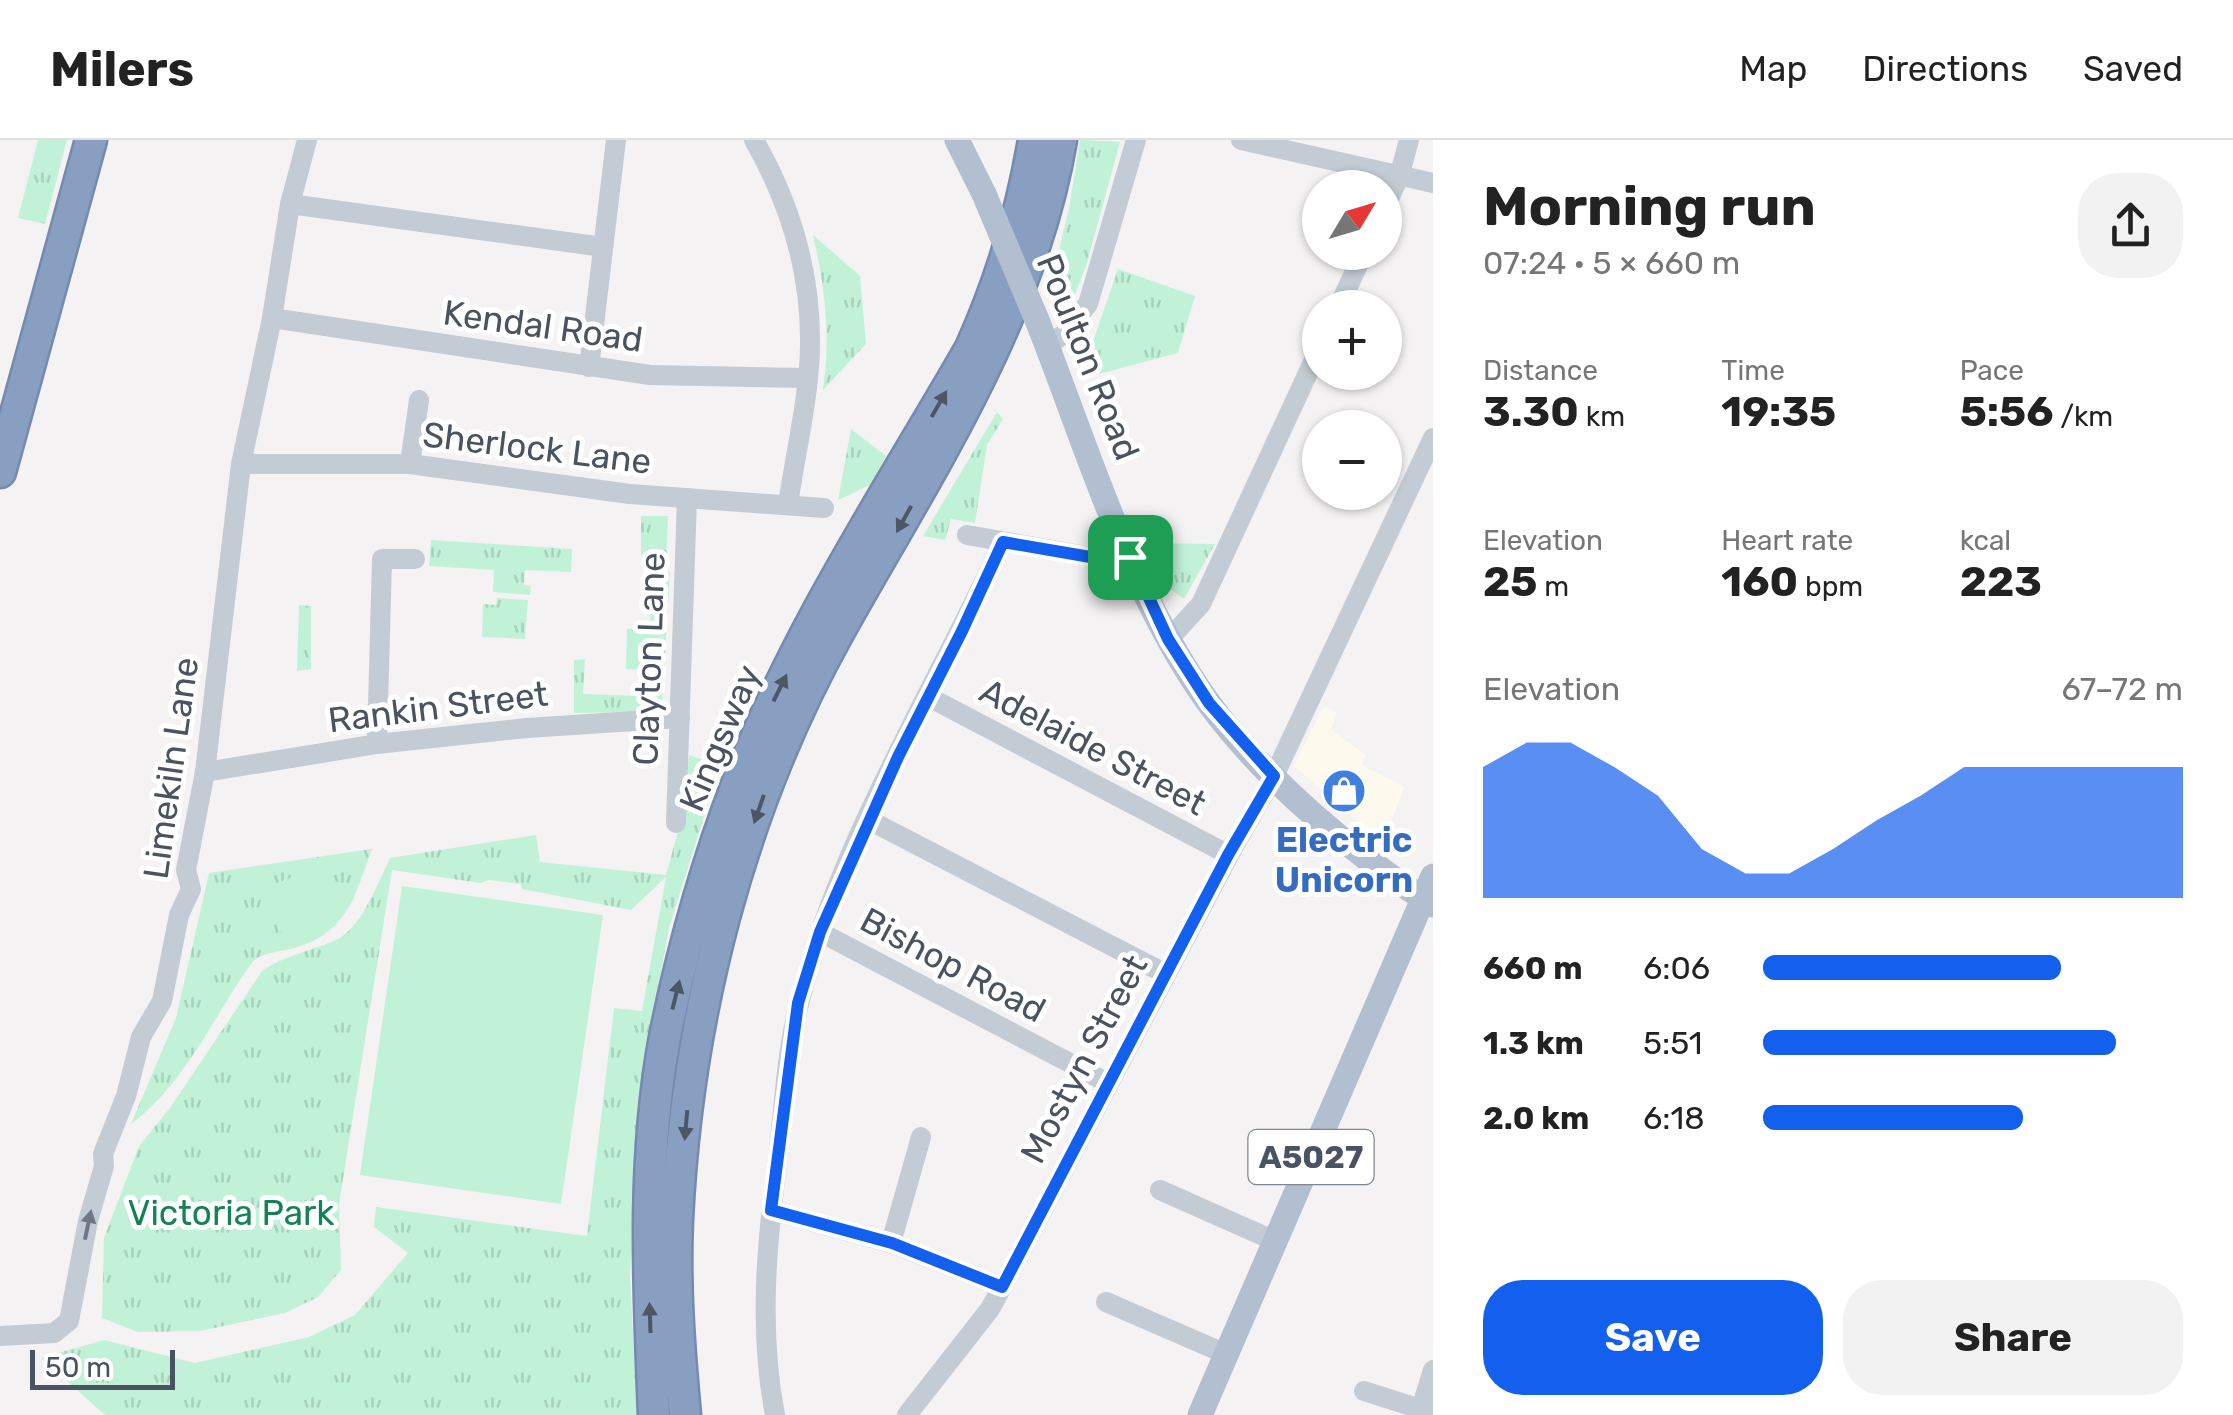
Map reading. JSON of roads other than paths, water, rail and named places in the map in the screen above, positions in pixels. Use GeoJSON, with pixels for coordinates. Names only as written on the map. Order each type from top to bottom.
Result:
{"type":"FeatureCollection","features":[{"type":"Feature","properties":{"kind":"highway"},"geometry":{"type":"LineString","coordinates":[[0,472],[90,140]]}},
{"type":"Feature","properties":{"kind":"highway","name":"Kingsway"},"geometry":{"type":"LineString","coordinates":[[654,1415],[648,1272],[651,1159],[665,1038],[691,932],[738,782],[780,688],[991,304],[1024,197],[1034,140]]}},
{"type":"Feature","properties":{"kind":"highway","name":"Kingsway"},"geometry":{"type":"LineString","coordinates":[[685,1415],[677,1324],[677,1219],[690,1084],[714,953],[776,758],[838,633],[897,532],[1005,328],[1030,260],[1061,140]]}},
{"type":"Feature","properties":{"kind":"main road","name":"Poulton Road"},"geometry":{"type":"LineString","coordinates":[[957,140],[984,194],[1130,557],[1168,639],[1209,703],[1274,776],[1354,850],[1430,893]]}},
{"type":"Feature","properties":{"kind":"main road","name":"A5027"},"geometry":{"type":"LineString","coordinates":[[1200,1415],[1430,893]]}},
{"type":"Feature","properties":{"kind":"street","name":"Limekiln Lane"},"geometry":{"type":"LineString","coordinates":[[0,1336],[54,1333],[69,1321],[88,1221],[104,1166],[103,1154],[126,1096],[141,1036],[162,1001],[179,916],[191,888],[186,870],[205,772],[241,464],[272,318],[290,204],[307,140]]}},
{"type":"Feature","properties":{"kind":"street"},"geometry":{"type":"LineString","coordinates":[[589,368],[616,140]]}},
{"type":"Feature","properties":{"kind":"street"},"geometry":{"type":"LineString","coordinates":[[754,140],[771,170],[795,230],[806,282],[810,346],[788,504]]}},
{"type":"Feature","properties":{"kind":"street"},"geometry":{"type":"LineString","coordinates":[[1047,346],[1064,334],[1088,304],[1136,140]]}},
{"type":"Feature","properties":{"kind":"street"},"geometry":{"type":"LineString","coordinates":[[1242,140],[1368,170]]}},
{"type":"Feature","properties":{"kind":"street"},"geometry":{"type":"LineString","coordinates":[[1400,170],[1409,140]]}},
{"type":"Feature","properties":{"kind":"street"},"geometry":{"type":"LineString","coordinates":[[1402,178],[1433,183]]}},
{"type":"Feature","properties":{"kind":"street"},"geometry":{"type":"LineString","coordinates":[[290,204],[603,248]]}},
{"type":"Feature","properties":{"kind":"street","name":"Kendal Road"},"geometry":{"type":"LineString","coordinates":[[272,318],[650,375],[806,378]]}},
{"type":"Feature","properties":{"kind":"street"},"geometry":{"type":"LineString","coordinates":[[1168,639],[1201,604],[1302,386]]}},
{"type":"Feature","properties":{"kind":"street"},"geometry":{"type":"LineString","coordinates":[[410,464],[418,400]]}},
{"type":"Feature","properties":{"kind":"street","name":"Mostyn Street"},"geometry":{"type":"LineString","coordinates":[[907,1415],[1002,1287],[1228,855],[1274,776],[1433,438]]}},
{"type":"Feature","properties":{"kind":"street","name":"Sherlock Lane"},"geometry":{"type":"LineString","coordinates":[[241,464],[410,464],[630,494],[824,508]]}},
{"type":"Feature","properties":{"kind":"street","name":"Clayton Lane"},"geometry":{"type":"LineString","coordinates":[[676,823],[686,498]]}},
{"type":"Feature","properties":{"kind":"street"},"geometry":{"type":"LineString","coordinates":[[966,535],[1102,559],[1130,557]]}},
{"type":"Feature","properties":{"kind":"street"},"geometry":{"type":"LineString","coordinates":[[776,1415],[764,1306],[771,1210],[798,1003],[820,932],[869,820],[1003,542]]}},
{"type":"Feature","properties":{"kind":"street"},"geometry":{"type":"LineString","coordinates":[[377,744],[382,558],[416,559]]}},
{"type":"Feature","properties":{"kind":"street","name":"Adelaide Street"},"geometry":{"type":"LineString","coordinates":[[927,696],[1228,855]]}},
{"type":"Feature","properties":{"kind":"street","name":"Rankin Street"},"geometry":{"type":"LineString","coordinates":[[205,772],[377,744],[527,728],[680,718]]}},
{"type":"Feature","properties":{"kind":"street"},"geometry":{"type":"LineString","coordinates":[[869,820],[1166,974]]}},
{"type":"Feature","properties":{"kind":"street","name":"Bishop Road"},"geometry":{"type":"LineString","coordinates":[[820,932],[1108,1083]]}},
{"type":"Feature","properties":{"kind":"street"},"geometry":{"type":"LineString","coordinates":[[892,1243],[922,1137]]}},
{"type":"Feature","properties":{"kind":"street"},"geometry":{"type":"LineString","coordinates":[[1160,1190],[1275,1242]]}},
{"type":"Feature","properties":{"kind":"street"},"geometry":{"type":"LineString","coordinates":[[771,1210],[892,1243],[1002,1287]]}},
{"type":"Feature","properties":{"kind":"street"},"geometry":{"type":"LineString","coordinates":[[1106,1302],[1226,1354]]}},
{"type":"Feature","properties":{"kind":"street"},"geometry":{"type":"LineString","coordinates":[[1364,1391],[1427,1411],[1433,1370]]}},
{"type":"Feature","properties":{"kind":"place","name":"Electric Unicorn"},"geometry":{"type":"Point","coordinates":[1344,791]}},
{"type":"Feature","properties":{"kind":"park label","name":"Victoria Park"},"geometry":{"type":"Point","coordinates":[231,1213]}}]}
